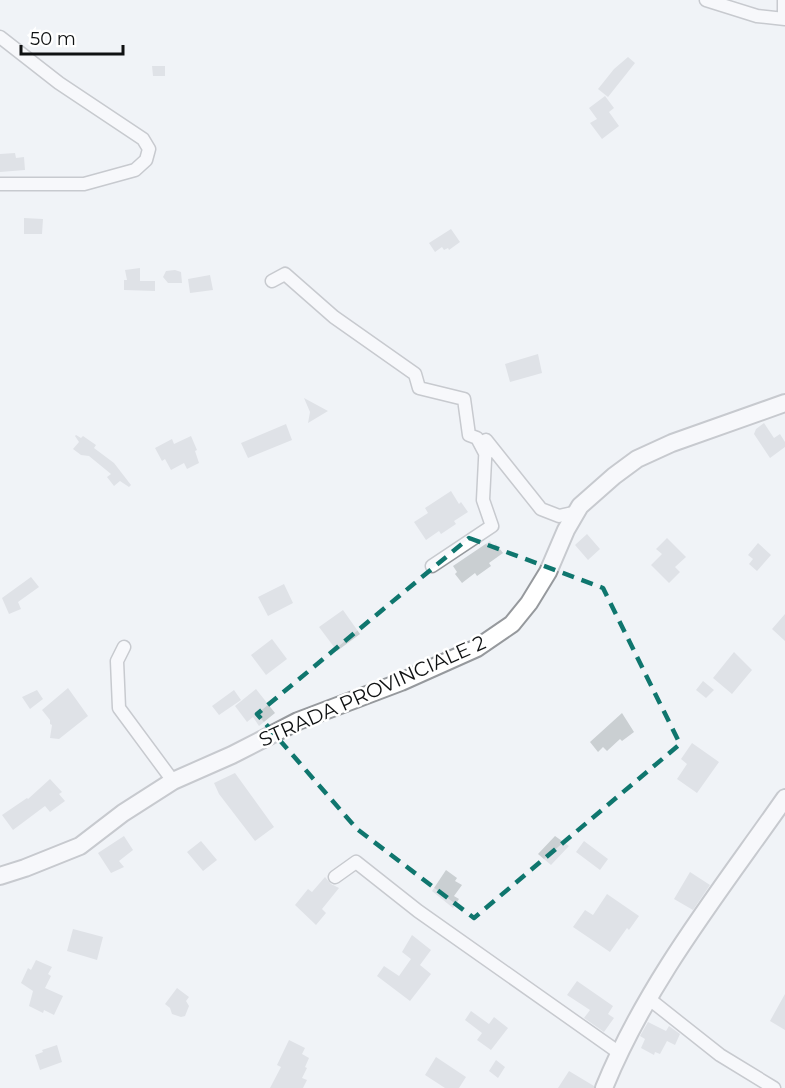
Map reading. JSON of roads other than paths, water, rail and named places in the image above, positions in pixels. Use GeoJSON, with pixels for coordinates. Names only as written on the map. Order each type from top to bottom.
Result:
{"type":"FeatureCollection","features":[{"type":"Feature","properties":{"kind":"street"},"geometry":{"type":"LineString","coordinates":[[706,0],[757,16],[785,19],[784,0]]}},
{"type":"Feature","properties":{"kind":"street"},"geometry":{"type":"LineString","coordinates":[[0,37],[59,82],[143,139],[149,149],[146,160],[135,170],[84,184],[0,184]]}},
{"type":"Feature","properties":{"kind":"street"},"geometry":{"type":"LineString","coordinates":[[272,281],[285,274],[334,317],[414,374],[419,388],[464,399],[469,435],[477,438],[486,455]]}},
{"type":"Feature","properties":{"kind":"street","name":"STRADA PROVINCIALE 2"},"geometry":{"type":"LineString","coordinates":[[0,876],[80,846],[123,813],[172,781],[232,755],[298,721],[401,682],[477,648],[512,624],[529,603],[548,572],[566,530],[577,512],[597,490],[637,459],[672,443],[785,403]]}},
{"type":"Feature","properties":{"kind":"street"},"geometry":{"type":"LineString","coordinates":[[432,566],[492,526],[483,500],[486,440],[541,509],[559,516],[577,512]]}},
{"type":"Feature","properties":{"kind":"street"},"geometry":{"type":"LineString","coordinates":[[124,647],[117,661],[119,708],[172,781]]}},
{"type":"Feature","properties":{"kind":"street"},"geometry":{"type":"LineString","coordinates":[[604,1088],[618,1052],[648,998],[785,798]]}},
{"type":"Feature","properties":{"kind":"street"},"geometry":{"type":"LineString","coordinates":[[335,877],[356,862],[418,911],[618,1052]]}},
{"type":"Feature","properties":{"kind":"street"},"geometry":{"type":"LineString","coordinates":[[648,998],[720,1056],[774,1088]]}}]}
